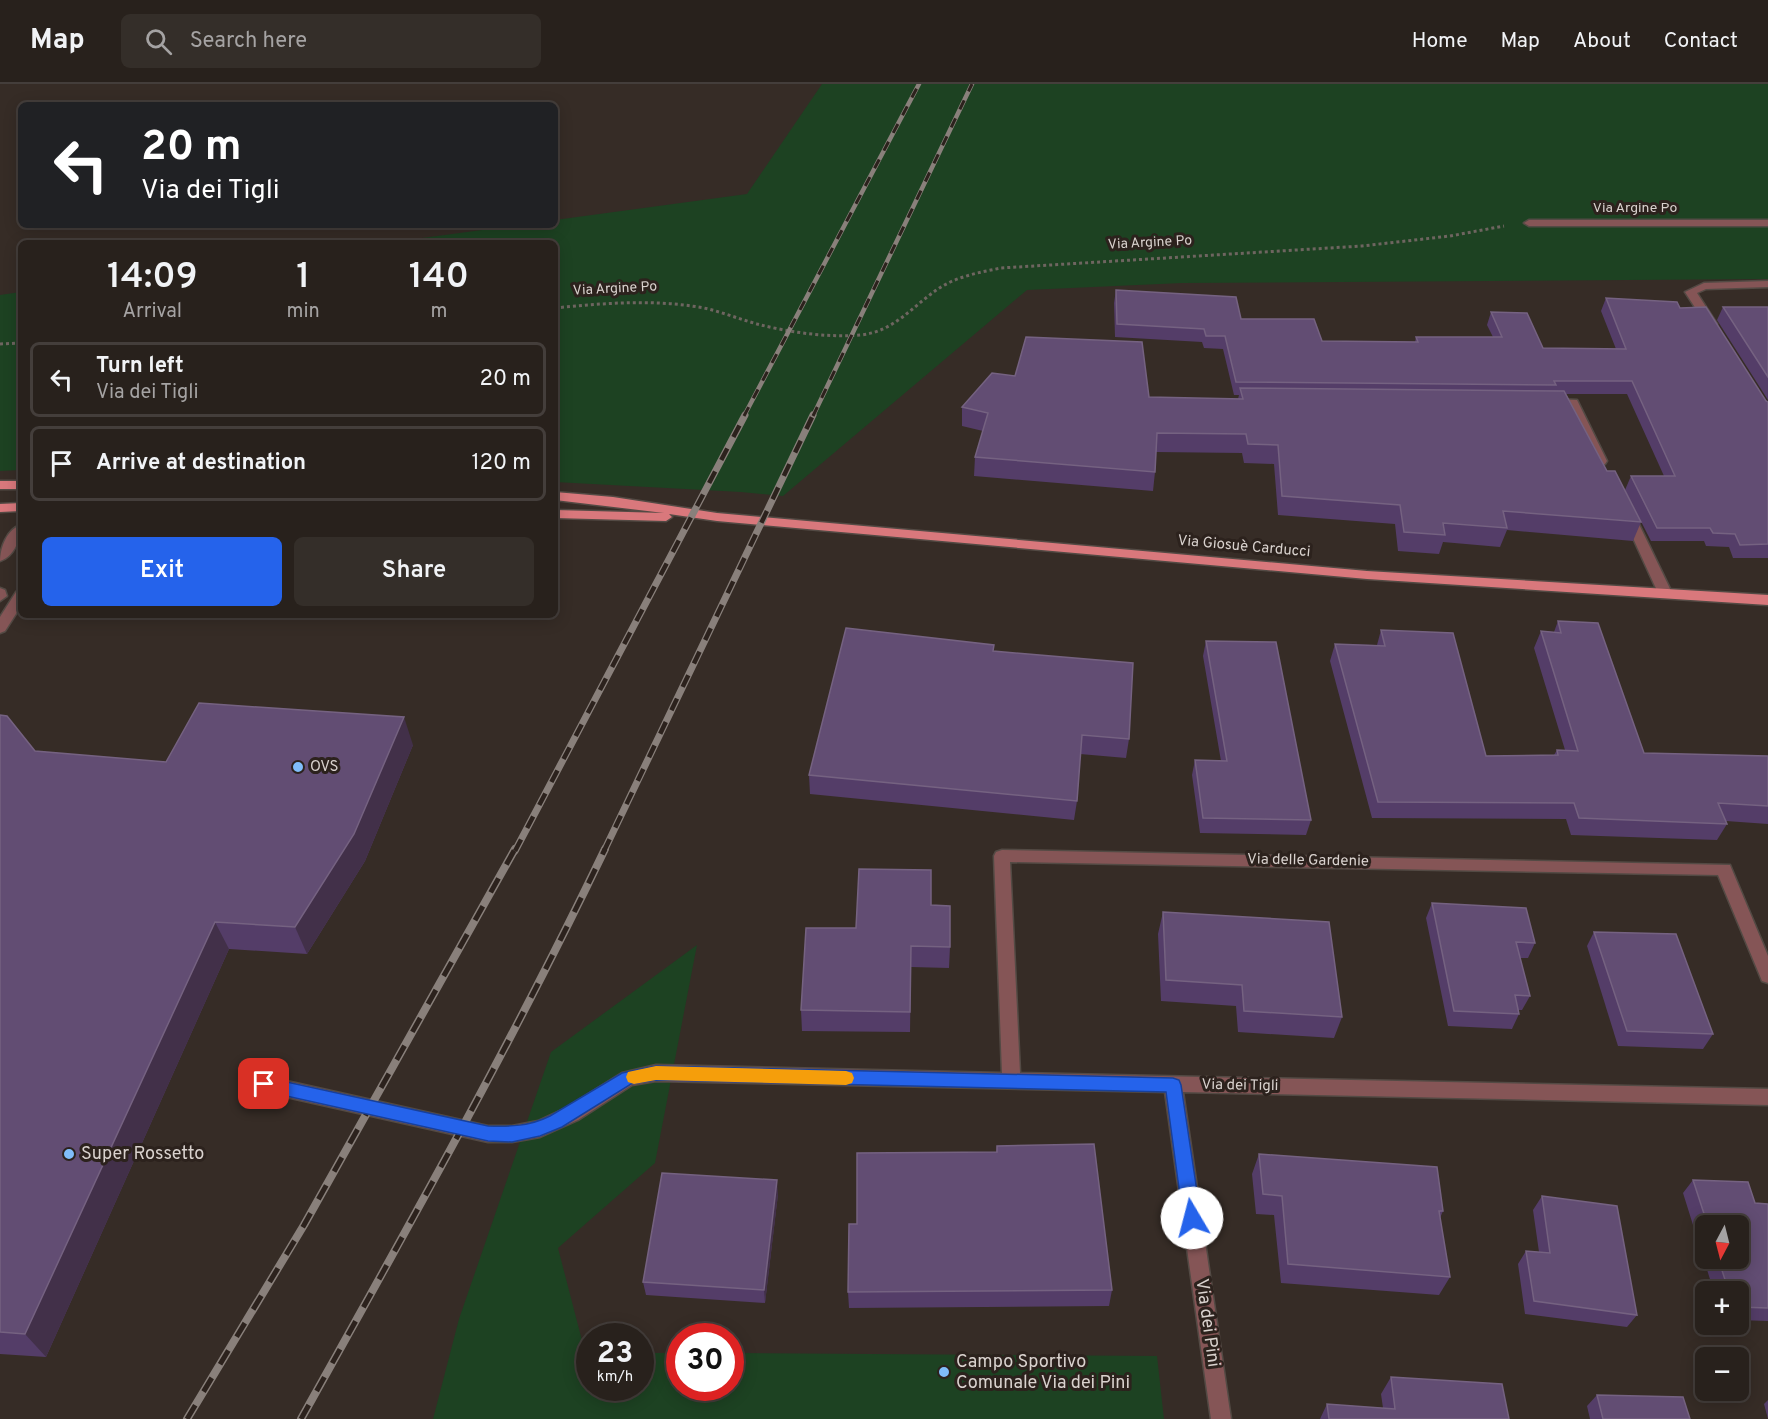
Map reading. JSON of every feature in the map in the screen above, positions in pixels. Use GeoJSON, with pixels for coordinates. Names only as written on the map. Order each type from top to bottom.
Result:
{"type":"FeatureCollection","features":[{"type":"Feature","properties":{"kind":"main road"},"geometry":{"type":"LineString","coordinates":[[0,485],[18,485]]}},
{"type":"Feature","properties":{"kind":"main road"},"geometry":{"type":"LineString","coordinates":[[558,496],[613,501],[717,518]]}},
{"type":"Feature","properties":{"kind":"main road"},"geometry":{"type":"LineString","coordinates":[[0,508],[18,507]]}},
{"type":"Feature","properties":{"kind":"main road"},"geometry":{"type":"LineString","coordinates":[[558,514],[717,518]]}},
{"type":"Feature","properties":{"kind":"main road","name":"Via Giosuè Carducci"},"geometry":{"type":"LineString","coordinates":[[717,518],[1367,575],[1768,600]]}},
{"type":"Feature","properties":{"kind":"street","name":"Via Argine Po"},"geometry":{"type":"LineString","coordinates":[[1529,223],[1768,223]]}},
{"type":"Feature","properties":{"kind":"street"},"geometry":{"type":"LineString","coordinates":[[1719,337],[1691,292],[1704,286],[1768,284]]}},
{"type":"Feature","properties":{"kind":"street"},"geometry":{"type":"LineString","coordinates":[[1538,403],[1573,403],[1607,473]]}},
{"type":"Feature","properties":{"kind":"street"},"geometry":{"type":"LineString","coordinates":[[1622,502],[1666,595]]}},
{"type":"Feature","properties":{"kind":"street"},"geometry":{"type":"LineString","coordinates":[[0,558],[18,534]]}},
{"type":"Feature","properties":{"kind":"street"},"geometry":{"type":"LineString","coordinates":[[0,628],[18,600]]}},
{"type":"Feature","properties":{"kind":"street","name":"Via delle Gardenie"},"geometry":{"type":"LineString","coordinates":[[1011,1081],[1002,856],[1724,869],[1768,976]]}},
{"type":"Feature","properties":{"kind":"street","name":"Via dei Tigli"},"geometry":{"type":"LineString","coordinates":[[264,1084],[488,1134],[512,1134],[540,1129],[572,1114],[628,1078],[656,1073],[1768,1097]]}},
{"type":"Feature","properties":{"kind":"street","name":"Via dei Pini"},"geometry":{"type":"LineString","coordinates":[[1173,1085],[1221,1419]]}},
{"type":"Feature","properties":{"kind":"path","name":"Via Argine Po"},"geometry":{"type":"LineString","coordinates":[[558,308],[614,301],[666,302],[707,309],[765,326],[858,335],[879,333],[904,319],[941,287],[969,274],[1010,267],[1362,246],[1450,236],[1529,223]]}},
{"type":"Feature","properties":{"kind":"path"},"geometry":{"type":"LineString","coordinates":[[0,344],[18,343]]}},
{"type":"Feature","properties":{"kind":"green space"},"geometry":{"type":"Polygon","coordinates":[[[822,84],[1768,84],[1768,279],[1182,283],[1027,290],[783,496],[558,482],[558,240],[407,240],[497,228],[558,228],[558,220],[747,194],[822,84]]]}},
{"type":"Feature","properties":{"kind":"green space"},"geometry":{"type":"Polygon","coordinates":[[[18,292],[18,470],[0,471],[0,295],[18,292]]]}},
{"type":"Feature","properties":{"kind":"green space"},"geometry":{"type":"Polygon","coordinates":[[[697,945],[655,1163],[558,1248],[577,1323],[576,1401],[654,1401],[654,1353],[666,1353],[666,1401],[744,1401],[744,1353],[1157,1356],[1164,1419],[433,1419],[459,1319],[551,1052],[697,945]]]}},
{"type":"Feature","properties":{"kind":"building"},"geometry":{"type":"Polygon","coordinates":[[[1116,290],[1236,297],[1241,319],[1314,319],[1322,341],[1418,342],[1416,337],[1502,337],[1491,312],[1527,313],[1543,348],[1626,349],[1606,298],[1677,302],[1680,308],[1706,307],[1768,402],[1768,544],[1740,545],[1735,534],[1713,533],[1710,528],[1657,528],[1631,476],[1675,476],[1632,381],[1554,381],[1556,385],[1236,382],[1225,336],[1206,336],[1204,329],[1117,324],[1116,290]]]}},
{"type":"Feature","properties":{"kind":"building"},"geometry":{"type":"Polygon","coordinates":[[[1723,307],[1768,307],[1768,377],[1723,307]]]}},
{"type":"Feature","properties":{"kind":"building"},"geometry":{"type":"Polygon","coordinates":[[[1026,337],[1142,342],[1149,397],[1243,399],[1240,388],[1564,391],[1607,471],[1615,471],[1641,522],[1503,511],[1507,528],[1443,523],[1445,535],[1404,532],[1400,505],[1282,496],[1278,445],[1248,444],[1246,434],[1157,433],[1155,472],[975,457],[988,413],[962,407],[992,373],[1015,376],[1026,337]]]}},
{"type":"Feature","properties":{"kind":"building"},"geometry":{"type":"Polygon","coordinates":[[[1558,621],[1598,623],[1644,753],[1768,756],[1768,806],[1718,803],[1727,824],[1579,818],[1574,803],[1378,802],[1335,644],[1385,646],[1381,630],[1453,633],[1486,756],[1558,755],[1557,750],[1578,751],[1541,631],[1561,633],[1558,621]]]}},
{"type":"Feature","properties":{"kind":"building"},"geometry":{"type":"Polygon","coordinates":[[[846,628],[994,645],[993,651],[1133,663],[1129,739],[1082,735],[1077,801],[809,775],[846,628]]]}},
{"type":"Feature","properties":{"kind":"building"},"geometry":{"type":"Polygon","coordinates":[[[1206,641],[1276,642],[1311,820],[1203,818],[1195,760],[1227,761],[1206,641]]]}},
{"type":"Feature","properties":{"kind":"building","name":"Super Rossetto"},"geometry":{"type":"Polygon","coordinates":[[[199,703],[404,717],[354,834],[295,927],[215,922],[25,1334],[0,1332],[0,715],[7,716],[35,751],[166,762],[199,703]]]}},
{"type":"Feature","properties":{"kind":"building"},"geometry":{"type":"Polygon","coordinates":[[[859,869],[931,870],[931,905],[950,906],[950,947],[911,946],[910,1012],[801,1010],[806,928],[856,928],[859,869]]]}},
{"type":"Feature","properties":{"kind":"building"},"geometry":{"type":"Polygon","coordinates":[[[1432,903],[1526,908],[1535,943],[1516,942],[1530,996],[1515,995],[1519,1014],[1454,1011],[1432,903]]]}},
{"type":"Feature","properties":{"kind":"building"},"geometry":{"type":"Polygon","coordinates":[[[1163,912],[1329,922],[1342,1017],[1244,1011],[1242,985],[1166,980],[1163,912]]]}},
{"type":"Feature","properties":{"kind":"building"},"geometry":{"type":"Polygon","coordinates":[[[1594,932],[1676,934],[1713,1034],[1627,1031],[1594,932]]]}},
{"type":"Feature","properties":{"kind":"building"},"geometry":{"type":"Polygon","coordinates":[[[1094,1144],[1112,1290],[848,1292],[849,1224],[857,1224],[857,1153],[997,1152],[997,1146],[1094,1144]]]}},
{"type":"Feature","properties":{"kind":"building"},"geometry":{"type":"Polygon","coordinates":[[[1259,1154],[1437,1167],[1443,1211],[1439,1211],[1450,1277],[1288,1264],[1282,1196],[1263,1194],[1259,1154]]]}},
{"type":"Feature","properties":{"kind":"building"},"geometry":{"type":"Polygon","coordinates":[[[662,1173],[777,1180],[764,1290],[643,1282],[662,1173]]]}},
{"type":"Feature","properties":{"kind":"building"},"geometry":{"type":"Polygon","coordinates":[[[1693,1180],[1748,1182],[1755,1203],[1768,1204],[1768,1308],[1749,1307],[1749,1281],[1725,1281],[1722,1269],[1749,1269],[1749,1215],[1704,1215],[1693,1180]]]}},
{"type":"Feature","properties":{"kind":"building"},"geometry":{"type":"Polygon","coordinates":[[[1542,1196],[1617,1206],[1637,1315],[1534,1301],[1526,1251],[1550,1253],[1542,1196]]]}},
{"type":"Feature","properties":{"kind":"building"},"geometry":{"type":"Polygon","coordinates":[[[1391,1377],[1502,1384],[1509,1419],[1329,1419],[1327,1404],[1395,1409],[1391,1377]]]}},
{"type":"Feature","properties":{"kind":"building"},"geometry":{"type":"Polygon","coordinates":[[[1597,1395],[1683,1397],[1690,1419],[1603,1419],[1597,1395]]]}},
{"type":"Feature","properties":{"kind":"railway"},"geometry":{"type":"LineString","coordinates":[[744,416],[919,84]]}},
{"type":"Feature","properties":{"kind":"railway"},"geometry":{"type":"LineString","coordinates":[[813,416],[972,84]]}},
{"type":"Feature","properties":{"kind":"railway"},"geometry":{"type":"LineString","coordinates":[[515,851],[745,415]]}},
{"type":"Feature","properties":{"kind":"railway"},"geometry":{"type":"LineString","coordinates":[[604,851],[813,415]]}},
{"type":"Feature","properties":{"kind":"railway"},"geometry":{"type":"LineString","coordinates":[[187,1419],[304,1225],[515,849]]}},
{"type":"Feature","properties":{"kind":"railway"},"geometry":{"type":"LineString","coordinates":[[301,1419],[496,1065],[605,849]]}},
{"type":"Feature","properties":{"kind":"slow traffic"},"geometry":{"type":"LineString","coordinates":[[634,1077],[656,1073],[846,1078]]}},
{"type":"Feature","properties":{"kind":"place","name":"OVS"},"geometry":{"type":"Point","coordinates":[298,767]}},
{"type":"Feature","properties":{"kind":"place","name":"Super Rossetto"},"geometry":{"type":"Point","coordinates":[69,1154]}},
{"type":"Feature","properties":{"kind":"place","name":"Campo Sportivo Comunale Via dei Pini"},"geometry":{"type":"Point","coordinates":[944,1372]}},
{"type":"Feature","properties":{"kind":"route"},"geometry":{"type":"LineString","coordinates":[[264,1084],[488,1134],[512,1134],[540,1129],[572,1114],[628,1078],[656,1073],[1173,1085],[1192,1218]]}}]}
